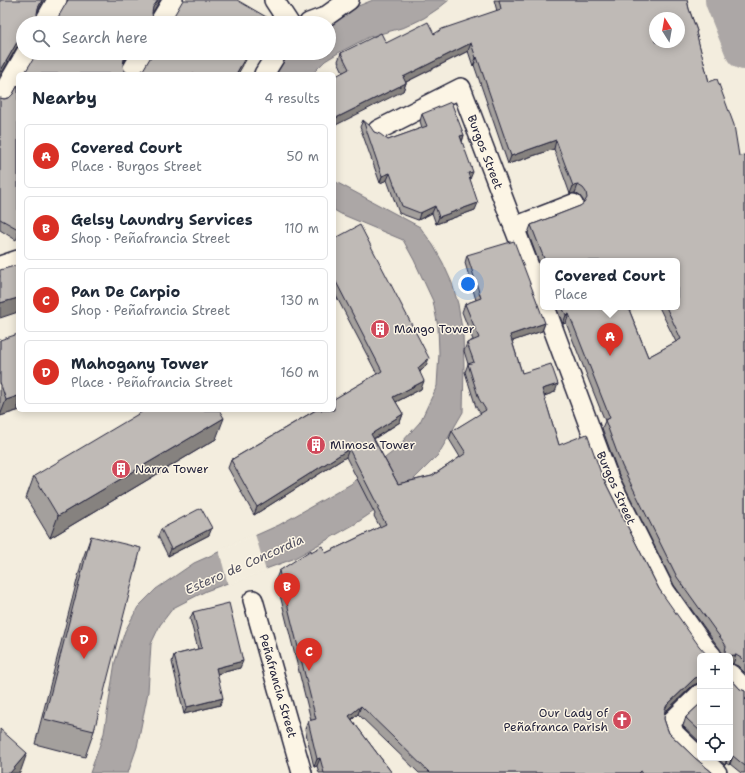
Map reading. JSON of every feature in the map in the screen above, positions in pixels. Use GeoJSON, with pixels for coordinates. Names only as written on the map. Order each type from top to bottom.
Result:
{"type":"FeatureCollection","features":[{"type":"Feature","properties":{"kind":"street"},"geometry":{"type":"LineString","coordinates":[[48,16],[57,0]]}},
{"type":"Feature","properties":{"kind":"street"},"geometry":{"type":"LineString","coordinates":[[163,16],[172,0]]}},
{"type":"Feature","properties":{"kind":"street"},"geometry":{"type":"LineString","coordinates":[[274,0],[284,16]]}},
{"type":"Feature","properties":{"kind":"street"},"geometry":{"type":"LineString","coordinates":[[326,16],[349,0]]}},
{"type":"Feature","properties":{"kind":"street"},"geometry":{"type":"LineString","coordinates":[[0,98],[22,60]]}},
{"type":"Feature","properties":{"kind":"street"},"geometry":{"type":"LineString","coordinates":[[131,72],[138,60]]}},
{"type":"Feature","properties":{"kind":"street"},"geometry":{"type":"LineString","coordinates":[[265,72],[273,60]]}},
{"type":"Feature","properties":{"kind":"street","name":"Burgos Street"},"geometry":{"type":"LineString","coordinates":[[378,130],[460,88],[540,295]]}},
{"type":"Feature","properties":{"kind":"street"},"geometry":{"type":"LineString","coordinates":[[514,227],[573,204]]}},
{"type":"Feature","properties":{"kind":"street"},"geometry":{"type":"LineString","coordinates":[[0,266],[16,261]]}},
{"type":"Feature","properties":{"kind":"street","name":"Burgos Street"},"geometry":{"type":"LineString","coordinates":[[546,310],[609,479],[665,591],[709,653]]}},
{"type":"Feature","properties":{"kind":"street","name":"Peñafrancia Street"},"geometry":{"type":"LineString","coordinates":[[253,600],[302,773]]}},
{"type":"Feature","properties":{"kind":"street"},"geometry":{"type":"LineString","coordinates":[[733,677],[745,689]]}},
{"type":"Feature","properties":{"kind":"street"},"geometry":{"type":"LineString","coordinates":[[697,697],[672,721],[674,733],[697,755]]}},
{"type":"Feature","properties":{"kind":"street"},"geometry":{"type":"LineString","coordinates":[[703,761],[717,773]]}},
{"type":"Feature","properties":{"kind":"water"},"geometry":{"type":"Polygon","coordinates":[[[373,0],[449,0],[424,18],[405,27],[369,37],[336,54],[336,16],[333,16],[373,0]]]}},
{"type":"Feature","properties":{"kind":"water"},"geometry":{"type":"Polygon","coordinates":[[[278,60],[327,60],[314,72],[269,72],[278,60]]]}},
{"type":"Feature","properties":{"kind":"water","name":"Estero de Concordia"},"geometry":{"type":"Polygon","coordinates":[[[336,182],[420,227],[433,245],[452,283],[458,304],[463,335],[463,412],[438,455],[398,495],[355,524],[293,559],[206,591],[173,608],[160,625],[151,644],[148,692],[137,747],[128,773],[90,773],[104,733],[115,662],[125,631],[138,607],[156,589],[194,563],[279,525],[351,484],[394,451],[420,422],[437,386],[439,353],[438,327],[433,301],[403,240],[336,211],[336,182]]]}},
{"type":"Feature","properties":{"kind":"pier"},"geometry":{"type":"Polygon","coordinates":[[[255,534],[266,571],[228,585],[219,550],[255,534]]]}},
{"type":"Feature","properties":{"kind":"building"},"geometry":{"type":"Polygon","coordinates":[[[0,0],[42,0],[38,8],[38,16],[16,16],[16,44],[0,72],[0,0]]]}},
{"type":"Feature","properties":{"kind":"building"},"geometry":{"type":"Polygon","coordinates":[[[68,0],[158,0],[153,7],[152,16],[59,16],[68,0]]]}},
{"type":"Feature","properties":{"kind":"building"},"geometry":{"type":"Polygon","coordinates":[[[183,0],[237,0],[265,16],[174,16],[183,0]]]}},
{"type":"Feature","properties":{"kind":"building"},"geometry":{"type":"Polygon","coordinates":[[[499,0],[687,0],[697,31],[696,32],[709,82],[717,79],[734,125],[739,156],[745,155],[745,662],[736,655],[733,655],[733,653],[724,653],[726,646],[723,641],[677,577],[622,466],[605,420],[610,418],[569,314],[566,315],[564,310],[629,310],[648,357],[681,339],[667,310],[680,310],[680,258],[544,258],[531,225],[580,206],[587,198],[586,192],[578,185],[573,186],[556,140],[511,156],[471,43],[403,77],[406,83],[336,118],[336,76],[349,69],[341,53],[381,33],[386,43],[428,22],[434,34],[442,29],[501,9],[499,0]]]}},
{"type":"Feature","properties":{"kind":"building"},"geometry":{"type":"Polygon","coordinates":[[[33,60],[124,60],[124,70],[127,72],[25,72],[33,60]]]}},
{"type":"Feature","properties":{"kind":"building"},"geometry":{"type":"Polygon","coordinates":[[[149,60],[244,60],[237,72],[140,72],[149,60]]]}},
{"type":"Feature","properties":{"kind":"building"},"geometry":{"type":"Polygon","coordinates":[[[16,89],[16,228],[0,219],[0,98],[9,98],[16,89]]]}},
{"type":"Feature","properties":{"kind":"building"},"geometry":{"type":"Polygon","coordinates":[[[451,102],[464,135],[460,136],[473,172],[468,173],[478,203],[439,217],[435,206],[420,213],[402,206],[390,173],[382,176],[363,120],[374,132],[380,134],[388,140],[427,126],[422,114],[451,102]]]}},
{"type":"Feature","properties":{"kind":"building"},"geometry":{"type":"Polygon","coordinates":[[[360,225],[429,358],[418,368],[424,381],[393,397],[403,414],[371,434],[398,484],[432,476],[466,453],[452,431],[486,410],[479,399],[468,364],[474,362],[467,343],[479,338],[465,304],[481,298],[467,255],[514,241],[545,323],[510,335],[522,373],[551,364],[558,384],[542,389],[559,445],[587,434],[602,476],[659,589],[705,653],[697,653],[697,677],[667,705],[664,719],[669,733],[697,761],[713,773],[644,773],[641,771],[639,773],[430,773],[361,706],[349,716],[392,773],[324,773],[320,758],[317,759],[308,721],[316,719],[279,571],[311,550],[311,552],[322,546],[326,553],[386,524],[349,449],[257,507],[231,460],[313,412],[336,412],[336,398],[382,371],[336,282],[336,238],[360,225]]]}},
{"type":"Feature","properties":{"kind":"building"},"geometry":{"type":"Polygon","coordinates":[[[16,266],[16,299],[0,303],[0,270],[16,266]]]}},
{"type":"Feature","properties":{"kind":"building"},"geometry":{"type":"Polygon","coordinates":[[[16,335],[16,397],[6,400],[0,382],[0,340],[16,335]]]}},
{"type":"Feature","properties":{"kind":"building","name":"Narra Tower"},"geometry":{"type":"Polygon","coordinates":[[[142,412],[220,412],[224,418],[58,516],[34,476],[142,412]]]}},
{"type":"Feature","properties":{"kind":"building"},"geometry":{"type":"Polygon","coordinates":[[[201,508],[212,528],[171,549],[161,529],[201,508]]]}},
{"type":"Feature","properties":{"kind":"building"},"geometry":{"type":"Polygon","coordinates":[[[91,536],[141,548],[94,731],[44,719],[91,536]]]}},
{"type":"Feature","properties":{"kind":"building"},"geometry":{"type":"Polygon","coordinates":[[[229,603],[243,661],[216,668],[223,698],[187,707],[174,655],[202,648],[193,612],[229,603]]]}},
{"type":"Feature","properties":{"kind":"building"},"geometry":{"type":"Polygon","coordinates":[[[733,681],[740,689],[745,691],[745,766],[733,756],[733,681]]]}},
{"type":"Feature","properties":{"kind":"building"},"geometry":{"type":"Polygon","coordinates":[[[697,707],[697,728],[687,719],[686,717],[697,707]]]}},
{"type":"Feature","properties":{"kind":"building"},"geometry":{"type":"Polygon","coordinates":[[[0,729],[27,753],[10,773],[0,773],[0,729]]]}},
{"type":"Feature","properties":{"kind":"waterway"},"geometry":{"type":"LineString","coordinates":[[725,0],[745,50]]}},
{"type":"Feature","properties":{"kind":"place","name":"Mango Tower"},"geometry":{"type":"Point","coordinates":[380,329]}},
{"type":"Feature","properties":{"kind":"place","name":"Covered Court"},"geometry":{"type":"Point","coordinates":[610,356]}},
{"type":"Feature","properties":{"kind":"place","name":"Mimosa Tower"},"geometry":{"type":"Point","coordinates":[316,445]}},
{"type":"Feature","properties":{"kind":"place","name":"Narra Tower"},"geometry":{"type":"Point","coordinates":[121,469]}},
{"type":"Feature","properties":{"kind":"place","name":"Gelsy Laundry Services"},"geometry":{"type":"Point","coordinates":[287,606]}},
{"type":"Feature","properties":{"kind":"place","name":"Mahogany Tower"},"geometry":{"type":"Point","coordinates":[84,659]}},
{"type":"Feature","properties":{"kind":"place","name":"Pan De Carpio"},"geometry":{"type":"Point","coordinates":[309,671]}},
{"type":"Feature","properties":{"kind":"place","name":"Our Lady of Peñafranca Parish"},"geometry":{"type":"Point","coordinates":[622,720]}}]}
